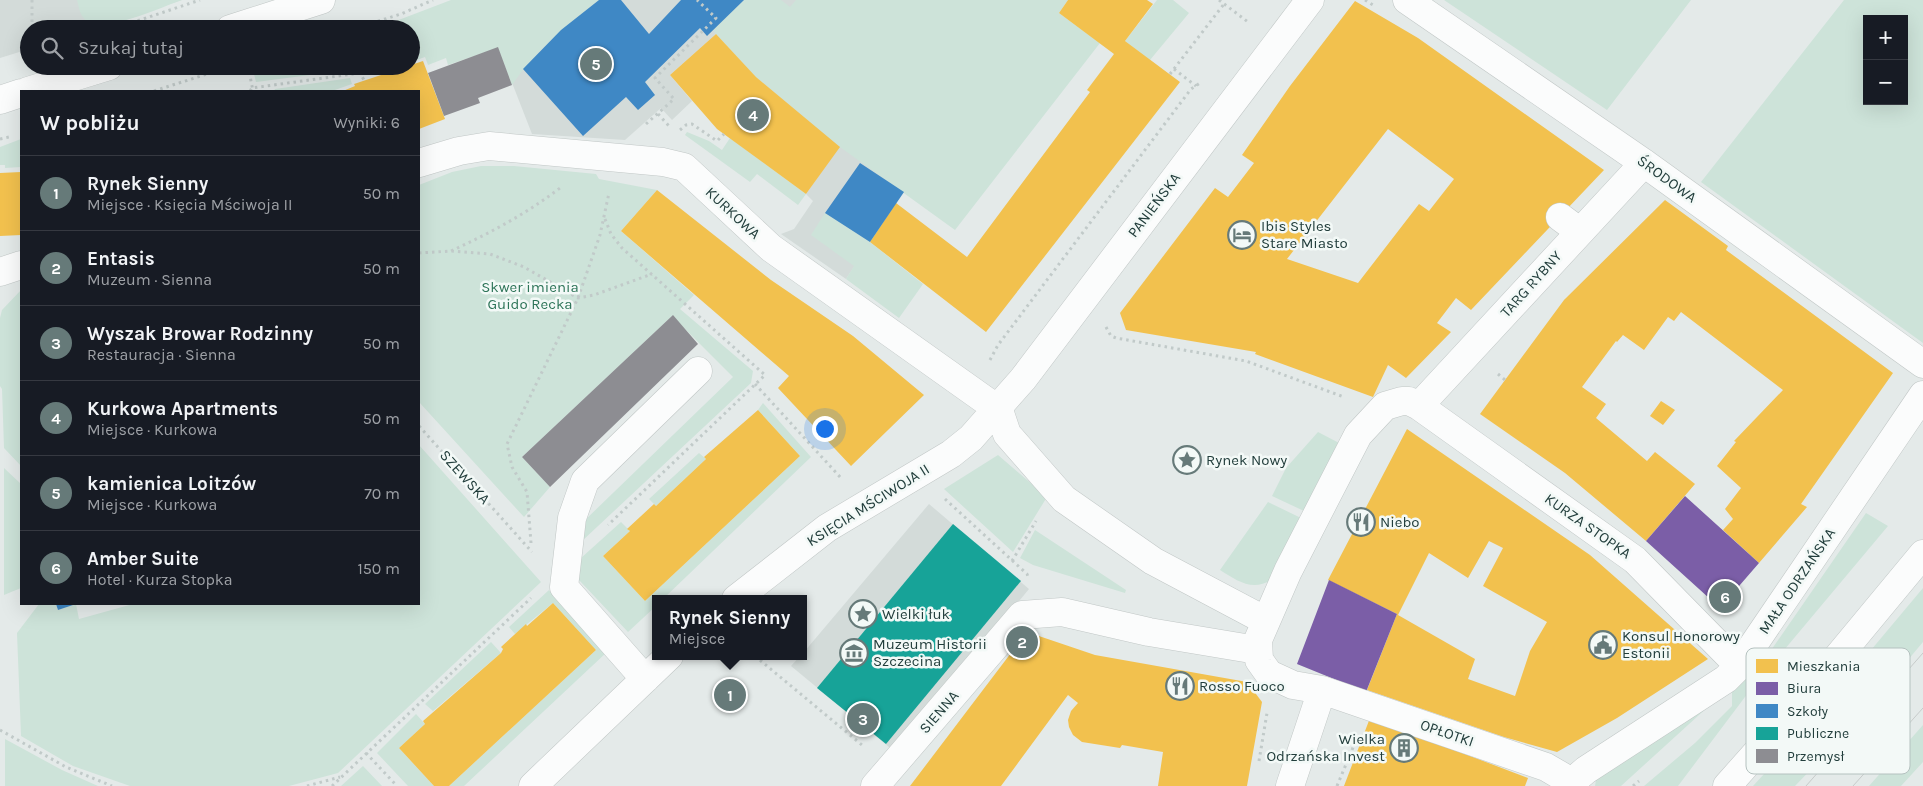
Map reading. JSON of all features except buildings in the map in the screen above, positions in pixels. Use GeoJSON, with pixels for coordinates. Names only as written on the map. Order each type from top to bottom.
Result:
{"type":"FeatureCollection","features":[{"type":"Feature","properties":{"kind":"street"},"geometry":{"type":"LineString","coordinates":[[258,20],[321,0]]}},
{"type":"Feature","properties":{"kind":"street","name":"PANIEŃSKA"},"geometry":{"type":"LineString","coordinates":[[999,410],[1310,0]]}},
{"type":"Feature","properties":{"kind":"street","name":"ŚRODOWA"},"geometry":{"type":"LineString","coordinates":[[1406,0],[1644,163],[1923,364]]}},
{"type":"Feature","properties":{"kind":"street"},"geometry":{"type":"LineString","coordinates":[[31,90],[80,75]]}},
{"type":"Feature","properties":{"kind":"street"},"geometry":{"type":"LineString","coordinates":[[0,100],[20,93]]}},
{"type":"Feature","properties":{"kind":"street","name":"KURKOWA"},"geometry":{"type":"LineString","coordinates":[[421,162],[459,151],[489,146],[662,162],[684,167],[771,248],[999,410]]}},
{"type":"Feature","properties":{"kind":"street","name":"TARG RYBNY"},"geometry":{"type":"LineString","coordinates":[[1420,406],[1569,224],[1644,163]]}},
{"type":"Feature","properties":{"kind":"street"},"geometry":{"type":"LineString","coordinates":[[0,272],[20,265]]}},
{"type":"Feature","properties":{"kind":"street"},"geometry":{"type":"LineString","coordinates":[[645,679],[564,587],[572,518],[585,481],[698,371]]}},
{"type":"Feature","properties":{"kind":"street","name":"MAŁA ODRZAŃSKA"},"geometry":{"type":"LineString","coordinates":[[1751,648],[1923,395]]}},
{"type":"Feature","properties":{"kind":"street"},"geometry":{"type":"LineString","coordinates":[[1290,786],[1322,690],[1292,685],[1269,674],[1259,660],[1258,640],[1288,572],[1358,436],[1385,406],[1409,401],[1420,406]]}},
{"type":"Feature","properties":{"kind":"street","name":"KURZA STOPKA"},"geometry":{"type":"LineString","coordinates":[[1420,406],[1635,560],[1739,666]]}},
{"type":"Feature","properties":{"kind":"street"},"geometry":{"type":"LineString","coordinates":[[999,410],[1006,434],[1064,499],[1153,560],[1266,621]]}},
{"type":"Feature","properties":{"kind":"street","name":"KSIĘCIA MŚCIWOJA II"},"geometry":{"type":"LineString","coordinates":[[741,595],[827,528],[951,454],[971,438],[999,410]]}},
{"type":"Feature","properties":{"kind":"street"},"geometry":{"type":"LineString","coordinates":[[1845,648],[1923,554]]}},
{"type":"Feature","properties":{"kind":"street","name":"SIENNA"},"geometry":{"type":"LineString","coordinates":[[883,777],[1022,615],[1062,612],[1149,632],[1257,650]]}},
{"type":"Feature","properties":{"kind":"street","name":"MAŁA ODRZAŃSKA"},"geometry":{"type":"LineString","coordinates":[[1569,784],[1726,679],[1746,656]]}},
{"type":"Feature","properties":{"kind":"street"},"geometry":{"type":"LineString","coordinates":[[533,786],[665,660]]}},
{"type":"Feature","properties":{"kind":"street","name":"OPŁOTKI"},"geometry":{"type":"LineString","coordinates":[[1322,690],[1546,767],[1569,784]]}},
{"type":"Feature","properties":{"kind":"street"},"geometry":{"type":"LineString","coordinates":[[1727,786],[1746,765]]}},
{"type":"Feature","properties":{"kind":"path"},"geometry":{"type":"LineString","coordinates":[[32,0],[32,20]]}},
{"type":"Feature","properties":{"kind":"path"},"geometry":{"type":"LineString","coordinates":[[141,20],[200,0]]}},
{"type":"Feature","properties":{"kind":"path"},"geometry":{"type":"LineString","coordinates":[[382,20],[433,0]]}},
{"type":"Feature","properties":{"kind":"path"},"geometry":{"type":"LineString","coordinates":[[697,0],[716,18],[655,78],[674,99],[658,114],[675,133],[689,124],[717,141],[724,134]]}},
{"type":"Feature","properties":{"kind":"path"},"geometry":{"type":"LineString","coordinates":[[1219,0],[1248,22]]}},
{"type":"Feature","properties":{"kind":"path"},"geometry":{"type":"LineString","coordinates":[[1365,0],[1382,10]]}},
{"type":"Feature","properties":{"kind":"path"},"geometry":{"type":"LineString","coordinates":[[1170,74],[1224,4]]}},
{"type":"Feature","properties":{"kind":"path"},"geometry":{"type":"LineString","coordinates":[[1243,30],[1252,16]]}},
{"type":"Feature","properties":{"kind":"path"},"geometry":{"type":"LineString","coordinates":[[1174,69],[1196,86]]}},
{"type":"Feature","properties":{"kind":"path"},"geometry":{"type":"LineString","coordinates":[[157,90],[204,75]]}},
{"type":"Feature","properties":{"kind":"path"},"geometry":{"type":"LineString","coordinates":[[250,75],[252,90],[347,75]]}},
{"type":"Feature","properties":{"kind":"path"},"geometry":{"type":"LineString","coordinates":[[361,75],[364,80]]}},
{"type":"Feature","properties":{"kind":"path"},"geometry":{"type":"LineString","coordinates":[[968,388],[984,372],[998,345],[1191,89],[1204,80]]}},
{"type":"Feature","properties":{"kind":"path"},"geometry":{"type":"LineString","coordinates":[[451,251],[497,230],[536,207],[565,185]]}},
{"type":"Feature","properties":{"kind":"path"},"geometry":{"type":"LineString","coordinates":[[532,552],[527,492],[512,467],[507,444],[578,298],[605,219],[608,202]]}},
{"type":"Feature","properties":{"kind":"path"},"geometry":{"type":"LineString","coordinates":[[605,219],[615,240],[728,342]]}},
{"type":"Feature","properties":{"kind":"path"},"geometry":{"type":"LineString","coordinates":[[420,253],[451,251],[490,254],[524,268],[578,298],[594,295],[652,274]]}},
{"type":"Feature","properties":{"kind":"path"},"geometry":{"type":"LineString","coordinates":[[1116,338],[1246,361],[1351,399]]}},
{"type":"Feature","properties":{"kind":"path"},"geometry":{"type":"LineString","coordinates":[[755,384],[842,479]]}},
{"type":"Feature","properties":{"kind":"path","name":"SZEWSKA"},"geometry":{"type":"LineString","coordinates":[[420,427],[511,527]]}},
{"type":"Feature","properties":{"kind":"path"},"geometry":{"type":"LineString","coordinates":[[1012,561],[1055,490]]}},
{"type":"Feature","properties":{"kind":"path"},"geometry":{"type":"LineString","coordinates":[[960,515],[1027,574]]}},
{"type":"Feature","properties":{"kind":"path"},"geometry":{"type":"LineString","coordinates":[[759,660],[883,777]]}},
{"type":"Feature","properties":{"kind":"path"},"geometry":{"type":"LineString","coordinates":[[1257,768],[1268,706]]}},
{"type":"Feature","properties":{"kind":"path"},"geometry":{"type":"LineString","coordinates":[[0,730],[66,767],[112,786]]}},
{"type":"Feature","properties":{"kind":"path"},"geometry":{"type":"LineString","coordinates":[[1337,786],[1358,733]]}},
{"type":"Feature","properties":{"kind":"path"},"geometry":{"type":"LineString","coordinates":[[366,753],[397,786]]}},
{"type":"Feature","properties":{"kind":"path"},"geometry":{"type":"LineString","coordinates":[[307,786],[342,776]]}},
{"type":"Feature","properties":{"kind":"shaded area"},"geometry":{"type":"Polygon","coordinates":[[[0,0],[182,0],[121,20],[20,20],[20,52],[0,58],[0,0]]]}},
{"type":"Feature","properties":{"kind":"shaded area"},"geometry":{"type":"Polygon","coordinates":[[[474,0],[934,0],[896,203],[846,279],[781,234],[794,229],[813,201],[806,194],[839,147],[756,77],[716,34],[670,75],[692,101],[672,120],[661,108],[625,140],[532,134],[498,47],[474,0]]]}},
{"type":"Feature","properties":{"kind":"shaded area"},"geometry":{"type":"Polygon","coordinates":[[[929,504],[1029,589],[895,752],[791,666],[796,660],[807,660],[807,648],[929,504]]]}},
{"type":"Feature","properties":{"kind":"green space"},"geometry":{"type":"Polygon","coordinates":[[[77,0],[182,0],[125,20],[86,20],[80,12],[77,0]]]}},
{"type":"Feature","properties":{"kind":"green space"},"geometry":{"type":"Polygon","coordinates":[[[451,0],[599,0],[563,29],[541,50],[512,85],[498,48],[448,65],[446,58],[428,65],[425,57],[420,59],[420,20],[399,20],[451,0]]]}},
{"type":"Feature","properties":{"kind":"green space"},"geometry":{"type":"Polygon","coordinates":[[[744,0],[781,0],[790,7],[796,0],[1068,0],[1059,13],[1100,43],[955,230],[840,147],[756,77],[716,34],[713,30],[744,0]]]}},
{"type":"Feature","properties":{"kind":"green space"},"geometry":{"type":"Polygon","coordinates":[[[1157,0],[1173,0],[1189,13],[1150,60],[1125,41],[1157,0]]]}},
{"type":"Feature","properties":{"kind":"green space"},"geometry":{"type":"Polygon","coordinates":[[[1444,0],[1691,0],[1607,110],[1444,0]]]}},
{"type":"Feature","properties":{"kind":"green space"},"geometry":{"type":"Polygon","coordinates":[[[1844,0],[1923,0],[1923,343],[1701,182],[1844,0]]]}},
{"type":"Feature","properties":{"kind":"green space"},"geometry":{"type":"Polygon","coordinates":[[[254,75],[310,75],[256,82],[254,75]]]}},
{"type":"Feature","properties":{"kind":"green space"},"geometry":{"type":"Polygon","coordinates":[[[350,78],[352,84],[335,90],[275,89],[350,78]]]}},
{"type":"Feature","properties":{"kind":"green space"},"geometry":{"type":"Polygon","coordinates":[[[687,132],[709,141],[722,150],[730,138],[806,194],[798,205],[757,174],[750,182],[685,135],[687,132]]]}},
{"type":"Feature","properties":{"kind":"green space"},"geometry":{"type":"Polygon","coordinates":[[[20,139],[20,167],[5,168],[5,165],[0,165],[0,147],[20,139]]]}},
{"type":"Feature","properties":{"kind":"green space","name":"Skwer imienia Guido Recka"},"geometry":{"type":"Polygon","coordinates":[[[481,166],[514,166],[596,174],[599,179],[657,190],[621,231],[694,295],[680,309],[753,371],[751,383],[582,541],[583,522],[733,377],[672,316],[522,457],[550,487],[524,517],[420,403],[420,185],[452,172],[481,166]]]}},
{"type":"Feature","properties":{"kind":"green space"},"geometry":{"type":"Polygon","coordinates":[[[825,213],[870,242],[923,284],[899,318],[846,279],[854,266],[811,235],[825,213]]]}},
{"type":"Feature","properties":{"kind":"green space"},"geometry":{"type":"Polygon","coordinates":[[[20,291],[20,465],[4,448],[2,389],[0,386],[0,318],[2,310],[20,291]]]}},
{"type":"Feature","properties":{"kind":"green space"},"geometry":{"type":"Polygon","coordinates":[[[763,403],[811,457],[667,595],[652,595],[652,610],[628,632],[579,580],[581,558],[621,522],[630,531],[603,556],[645,601],[800,456],[758,410],[763,403]]]}},
{"type":"Feature","properties":{"kind":"green space"},"geometry":{"type":"Polygon","coordinates":[[[1318,432],[1341,444],[1304,511],[1272,496],[1286,468],[1318,432]]]}},
{"type":"Feature","properties":{"kind":"green space"},"geometry":{"type":"Polygon","coordinates":[[[420,446],[541,582],[338,773],[289,786],[130,786],[73,766],[21,736],[17,633],[38,605],[56,605],[58,610],[76,605],[79,619],[129,605],[420,605],[420,446]]]}},
{"type":"Feature","properties":{"kind":"green space"},"geometry":{"type":"Polygon","coordinates":[[[699,453],[706,459],[656,506],[649,499],[699,453]]]}},
{"type":"Feature","properties":{"kind":"green space"},"geometry":{"type":"Polygon","coordinates":[[[998,455],[1047,497],[1013,552],[944,489],[998,455]]]}},
{"type":"Feature","properties":{"kind":"green space"},"geometry":{"type":"Polygon","coordinates":[[[4,468],[20,483],[20,588],[4,595],[4,468]]]}},
{"type":"Feature","properties":{"kind":"green space"},"geometry":{"type":"Polygon","coordinates":[[[1268,502],[1301,518],[1271,580],[1251,585],[1220,570],[1268,502]]]}},
{"type":"Feature","properties":{"kind":"green space"},"geometry":{"type":"Polygon","coordinates":[[[1866,513],[1888,526],[1786,648],[1773,648],[1866,513]]]}},
{"type":"Feature","properties":{"kind":"green space"},"geometry":{"type":"Polygon","coordinates":[[[1035,530],[1126,590],[1125,593],[1033,565],[1020,558],[1035,530]]]}},
{"type":"Feature","properties":{"kind":"green space"},"geometry":{"type":"Polygon","coordinates":[[[1923,588],[1923,642],[1910,657],[1910,648],[1873,648],[1923,588]]]}},
{"type":"Feature","properties":{"kind":"green space"},"geometry":{"type":"Polygon","coordinates":[[[549,590],[607,652],[464,786],[449,786],[596,650],[553,603],[515,634],[509,627],[549,590]]]}},
{"type":"Feature","properties":{"kind":"green space"},"geometry":{"type":"Polygon","coordinates":[[[491,642],[501,653],[433,711],[425,704],[491,642]]]}},
{"type":"Feature","properties":{"kind":"green space"},"geometry":{"type":"Polygon","coordinates":[[[1746,678],[1746,696],[1678,786],[1644,786],[1695,743],[1732,706],[1732,692],[1746,678]]]}},
{"type":"Feature","properties":{"kind":"green space"},"geometry":{"type":"Polygon","coordinates":[[[1710,705],[1621,786],[1595,786],[1596,780],[1710,705]]]}},
{"type":"Feature","properties":{"kind":"green space"},"geometry":{"type":"Polygon","coordinates":[[[416,714],[425,724],[399,748],[434,786],[408,786],[377,753],[416,714]]]}},
{"type":"Feature","properties":{"kind":"green space"},"geometry":{"type":"Polygon","coordinates":[[[1923,725],[1923,762],[1901,786],[1869,786],[1880,774],[1910,774],[1910,740],[1923,725]]]}},
{"type":"Feature","properties":{"kind":"green space"},"geometry":{"type":"Polygon","coordinates":[[[5,739],[62,770],[98,786],[5,786],[5,739]]]}},
{"type":"Feature","properties":{"kind":"green space"},"geometry":{"type":"Polygon","coordinates":[[[363,766],[382,786],[341,786],[363,766]]]}},
{"type":"Feature","properties":{"kind":"green space"},"geometry":{"type":"Polygon","coordinates":[[[1764,774],[1807,774],[1795,786],[1753,786],[1764,774]]]}},
{"type":"Feature","properties":{"kind":"tram line"},"geometry":{"type":"LineString","coordinates":[[1910,668],[1923,653]]}},
{"type":"Feature","properties":{"kind":"tram line"},"geometry":{"type":"LineString","coordinates":[[1910,722],[1923,708]]}},
{"type":"Feature","properties":{"kind":"tram line"},"geometry":{"type":"LineString","coordinates":[[1806,786],[1817,774]]}},
{"type":"Feature","properties":{"kind":"tram line"},"geometry":{"type":"LineString","coordinates":[[1853,786],[1864,774]]}},
{"type":"Feature","properties":{"kind":"place","name":"kamienica Loitzów"},"geometry":{"type":"Point","coordinates":[596,64]}},
{"type":"Feature","properties":{"kind":"place","name":"Kurkowa Apartments"},"geometry":{"type":"Point","coordinates":[753,115]}},
{"type":"Feature","properties":{"kind":"place","name":"Ibis Styles Stare Miasto"},"geometry":{"type":"Point","coordinates":[1242,235]}},
{"type":"Feature","properties":{"kind":"place","name":"Rynek Nowy"},"geometry":{"type":"Point","coordinates":[1187,460]}},
{"type":"Feature","properties":{"kind":"place","name":"Niebo"},"geometry":{"type":"Point","coordinates":[1361,522]}},
{"type":"Feature","properties":{"kind":"place","name":"Amber Suite"},"geometry":{"type":"Point","coordinates":[1725,597]}},
{"type":"Feature","properties":{"kind":"place","name":"Wielki łuk"},"geometry":{"type":"Point","coordinates":[863,614]}},
{"type":"Feature","properties":{"kind":"place","name":"Entasis"},"geometry":{"type":"Point","coordinates":[1022,642]}},
{"type":"Feature","properties":{"kind":"place","name":"Konsul Honorowy Estonii"},"geometry":{"type":"Point","coordinates":[1603,645]}},
{"type":"Feature","properties":{"kind":"place","name":"Muzeum Historii Szczecina"},"geometry":{"type":"Point","coordinates":[854,653]}},
{"type":"Feature","properties":{"kind":"place","name":"Rosso Fuoco"},"geometry":{"type":"Point","coordinates":[1180,686]}},
{"type":"Feature","properties":{"kind":"place","name":"Rynek Sienny"},"geometry":{"type":"Point","coordinates":[730,695]}},
{"type":"Feature","properties":{"kind":"place","name":"Wyszak Browar Rodzinny"},"geometry":{"type":"Point","coordinates":[863,719]}},
{"type":"Feature","properties":{"kind":"place","name":"Wielka Odrzańska Invest"},"geometry":{"type":"Point","coordinates":[1404,748]}}]}
